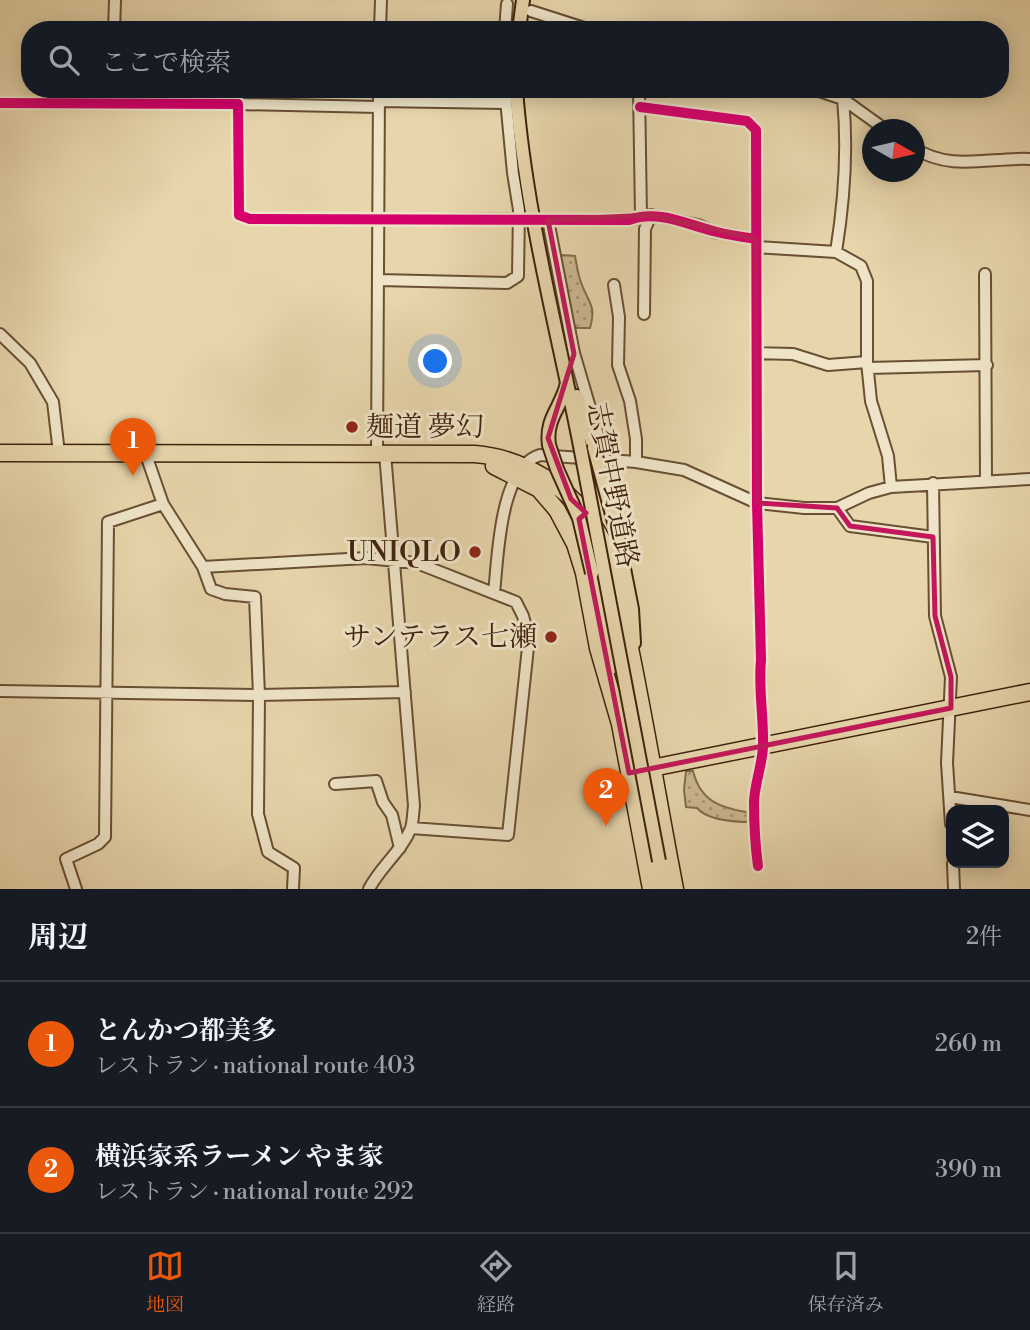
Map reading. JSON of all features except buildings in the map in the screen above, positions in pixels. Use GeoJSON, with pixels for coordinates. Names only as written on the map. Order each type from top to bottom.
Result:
{"type":"FeatureCollection","features":[{"type":"Feature","properties":{"kind":"highway"},"geometry":{"type":"LineString","coordinates":[[0,453],[484,454],[505,459],[549,499],[569,530],[580,559],[598,648],[620,724],[651,889]]}},
{"type":"Feature","properties":{"kind":"highway"},"geometry":{"type":"LineString","coordinates":[[521,471],[558,488],[585,514],[597,531],[612,563],[675,889]]}},
{"type":"Feature","properties":{"kind":"highway"},"geometry":{"type":"LineString","coordinates":[[569,530],[585,514]]}},
{"type":"Feature","properties":{"kind":"highway"},"geometry":{"type":"LineString","coordinates":[[629,773],[1030,692]]}},
{"type":"Feature","properties":{"kind":"main road","name":"志賀中野道路"},"geometry":{"type":"LineString","coordinates":[[517,98],[519,132],[530,199],[665,889]]}},
{"type":"Feature","properties":{"kind":"main road"},"geometry":{"type":"LineString","coordinates":[[562,353],[594,448],[617,533],[635,630],[633,663]]}},
{"type":"Feature","properties":{"kind":"main road"},"geometry":{"type":"LineString","coordinates":[[567,383],[550,423],[550,445],[557,469],[579,518],[620,724]]}},
{"type":"Feature","properties":{"kind":"street"},"geometry":{"type":"LineString","coordinates":[[114,21],[115,0]]}},
{"type":"Feature","properties":{"kind":"street"},"geometry":{"type":"LineString","coordinates":[[380,21],[381,0]]}},
{"type":"Feature","properties":{"kind":"street"},"geometry":{"type":"LineString","coordinates":[[508,21],[514,4],[564,21]]}},
{"type":"Feature","properties":{"kind":"street"},"geometry":{"type":"LineString","coordinates":[[369,889],[388,860],[400,848],[411,828],[414,806],[394,562],[381,453],[379,98]]}},
{"type":"Feature","properties":{"kind":"street"},"geometry":{"type":"LineString","coordinates":[[379,280],[507,283],[519,276],[519,219],[506,98]]}},
{"type":"Feature","properties":{"kind":"street"},"geometry":{"type":"LineString","coordinates":[[640,98],[646,215],[644,314]]}},
{"type":"Feature","properties":{"kind":"street"},"geometry":{"type":"LineString","coordinates":[[840,98],[871,119]]}},
{"type":"Feature","properties":{"kind":"street"},"geometry":{"type":"LineString","coordinates":[[836,251],[842,210],[845,120],[843,99]]}},
{"type":"Feature","properties":{"kind":"street"},"geometry":{"type":"LineString","coordinates":[[0,103],[506,103]]}},
{"type":"Feature","properties":{"kind":"street"},"geometry":{"type":"LineString","coordinates":[[238,104],[239,215],[250,219],[519,219]]}},
{"type":"Feature","properties":{"kind":"street"},"geometry":{"type":"LineString","coordinates":[[640,107],[747,121],[756,130],[759,677],[763,694],[763,745],[754,799],[754,837],[758,866]]}},
{"type":"Feature","properties":{"kind":"street"},"geometry":{"type":"LineString","coordinates":[[925,152],[948,162],[1030,159]]}},
{"type":"Feature","properties":{"kind":"street"},"geometry":{"type":"LineString","coordinates":[[605,459],[574,353],[545,220],[629,220],[646,215],[698,225],[756,243],[836,251],[861,266],[867,281],[871,401],[888,456],[891,487]]}},
{"type":"Feature","properties":{"kind":"street"},"geometry":{"type":"LineString","coordinates":[[985,274],[986,481]]}},
{"type":"Feature","properties":{"kind":"street"},"geometry":{"type":"LineString","coordinates":[[614,285],[620,317],[618,365],[630,401],[636,439],[636,462]]}},
{"type":"Feature","properties":{"kind":"street"},"geometry":{"type":"LineString","coordinates":[[0,334],[30,363],[53,402],[59,453]]}},
{"type":"Feature","properties":{"kind":"street"},"geometry":{"type":"LineString","coordinates":[[757,353],[793,354],[828,365],[987,365]]}},
{"type":"Feature","properties":{"kind":"street"},"geometry":{"type":"LineString","coordinates":[[145,452],[163,504],[203,567],[211,589],[225,594],[255,597],[258,814],[268,852],[294,868],[293,889]]}},
{"type":"Feature","properties":{"kind":"street"},"geometry":{"type":"LineString","coordinates":[[494,593],[506,502],[521,471],[535,456],[544,454],[636,462],[684,470],[757,503],[837,508],[869,493],[891,487],[1030,479]]}},
{"type":"Feature","properties":{"kind":"street"},"geometry":{"type":"LineString","coordinates":[[933,483],[935,616],[951,677],[947,763],[950,805]]}},
{"type":"Feature","properties":{"kind":"street"},"geometry":{"type":"LineString","coordinates":[[76,889],[66,859],[98,844],[105,837],[108,522],[163,504]]}},
{"type":"Feature","properties":{"kind":"street"},"geometry":{"type":"LineString","coordinates":[[837,508],[850,526],[933,537]]}},
{"type":"Feature","properties":{"kind":"street"},"geometry":{"type":"LineString","coordinates":[[203,567],[366,558],[417,563],[516,602],[529,638],[509,835],[411,828]]}},
{"type":"Feature","properties":{"kind":"street"},"geometry":{"type":"LineString","coordinates":[[0,691],[258,695],[405,692]]}},
{"type":"Feature","properties":{"kind":"street"},"geometry":{"type":"LineString","coordinates":[[335,784],[376,781],[383,802],[393,815],[400,848]]}},
{"type":"Feature","properties":{"kind":"street"},"geometry":{"type":"LineString","coordinates":[[950,797],[1030,810]]}},
{"type":"Feature","properties":{"kind":"street"},"geometry":{"type":"LineString","coordinates":[[953,868],[954,889]]}},
{"type":"Feature","properties":{"kind":"highlighted area"},"geometry":{"type":"Polygon","coordinates":[[[651,215],[756,239],[757,503],[837,508],[850,526],[933,537],[935,616],[951,677],[951,708],[629,773],[579,519],[586,513],[571,499],[548,438],[574,354],[548,220],[651,215]]]}},
{"type":"Feature","properties":{"kind":"shaded area"},"geometry":{"type":"Polygon","coordinates":[[[547,254],[575,256],[592,310],[590,328],[564,328],[547,254]]]}},
{"type":"Feature","properties":{"kind":"shaded area"},"geometry":{"type":"Polygon","coordinates":[[[686,771],[693,771],[707,797],[722,806],[751,813],[752,822],[723,820],[708,816],[697,808],[686,807],[686,771]]]}},
{"type":"Feature","properties":{"kind":"waterway"},"geometry":{"type":"LineString","coordinates":[[530,5],[581,21]]}},
{"type":"Feature","properties":{"kind":"cycle path"},"geometry":{"type":"LineString","coordinates":[[0,103],[238,104],[239,215],[250,219],[629,220],[651,216],[756,239]]}},
{"type":"Feature","properties":{"kind":"cycle path"},"geometry":{"type":"LineString","coordinates":[[640,107],[747,121],[756,130],[757,503],[763,736],[754,801],[758,866]]}},
{"type":"Feature","properties":{"kind":"place","name":"麺道 夢幻"},"geometry":{"type":"Point","coordinates":[352,427]}},
{"type":"Feature","properties":{"kind":"place","name":"とんかつ都美多"},"geometry":{"type":"Point","coordinates":[133,476]}},
{"type":"Feature","properties":{"kind":"place","name":"UNIQLO"},"geometry":{"type":"Point","coordinates":[475,552]}},
{"type":"Feature","properties":{"kind":"place","name":"サンテラス七瀬"},"geometry":{"type":"Point","coordinates":[551,637]}},
{"type":"Feature","properties":{"kind":"place","name":"横浜家系ラーメン やま家"},"geometry":{"type":"Point","coordinates":[606,826]}}]}
